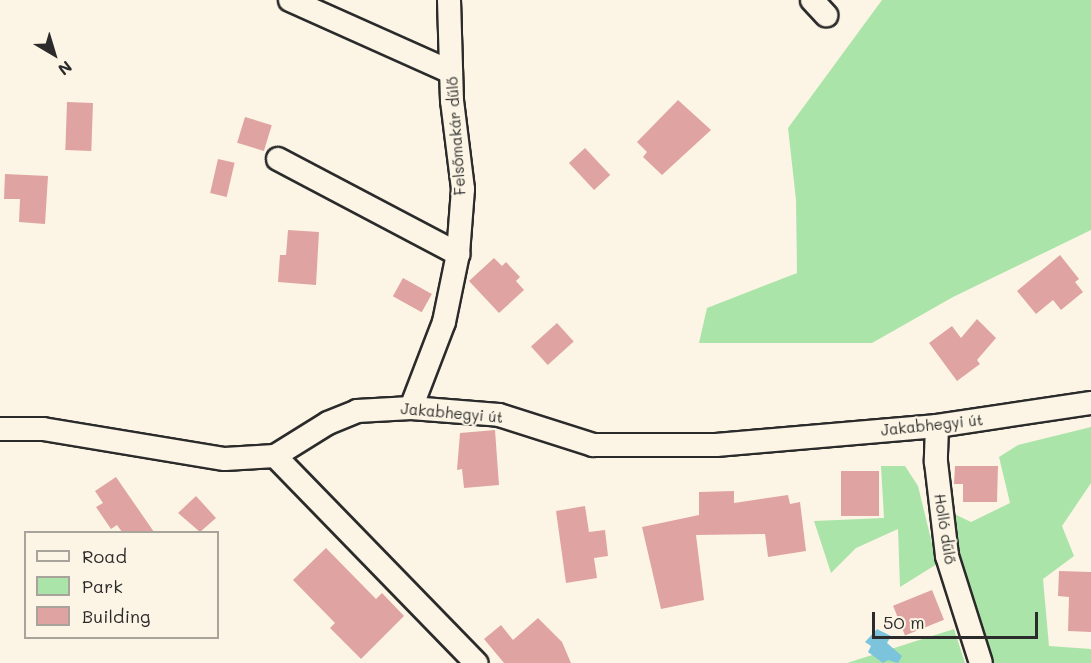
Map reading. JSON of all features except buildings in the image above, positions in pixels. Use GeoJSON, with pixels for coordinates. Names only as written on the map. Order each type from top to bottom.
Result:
{"type":"FeatureCollection","features":[{"type":"Feature","properties":{"kind":"street"},"geometry":{"type":"LineString","coordinates":[[290,0],[451,72]]}},
{"type":"Feature","properties":{"kind":"street","name":"Felsőmakár dűlő"},"geometry":{"type":"LineString","coordinates":[[411,408],[444,322],[458,254],[463,189],[451,72],[449,0]]}},
{"type":"Feature","properties":{"kind":"street"},"geometry":{"type":"LineString","coordinates":[[278,159],[458,254]]}},
{"type":"Feature","properties":{"kind":"street","name":"Jakabhegyi út"},"geometry":{"type":"LineString","coordinates":[[0,429],[43,429],[225,459],[275,456],[328,423],[357,411],[411,408],[499,415],[593,446],[716,445],[937,426],[1091,403]]}},
{"type":"Feature","properties":{"kind":"street","name":"Holló dűlő"},"geometry":{"type":"LineString","coordinates":[[937,426],[936,462],[947,556],[981,663]]}},
{"type":"Feature","properties":{"kind":"street"},"geometry":{"type":"LineString","coordinates":[[275,456],[476,663]]}},
{"type":"Feature","properties":{"kind":"green space"},"geometry":{"type":"Polygon","coordinates":[[[882,0],[1091,0],[1091,230],[953,297],[872,343],[699,343],[707,308],[797,273],[796,200],[788,128],[882,0]]]}},
{"type":"Feature","properties":{"kind":"green space"},"geometry":{"type":"Polygon","coordinates":[[[1091,427],[1091,483],[1062,526],[1074,556],[1043,579],[1049,646],[1091,649],[1091,663],[988,663],[946,510],[971,522],[1010,503],[999,457],[1018,445],[1091,427]]]}},
{"type":"Feature","properties":{"kind":"green space"},"geometry":{"type":"Polygon","coordinates":[[[881,466],[905,466],[918,486],[937,564],[900,587],[898,529],[856,548],[831,573],[814,521],[884,518],[881,466]]]}},
{"type":"Feature","properties":{"kind":"green space"},"geometry":{"type":"Polygon","coordinates":[[[954,629],[965,663],[847,663],[954,629]]]}},
{"type":"Feature","properties":{"kind":"water"},"geometry":{"type":"Polygon","coordinates":[[[877,629],[891,636],[887,643],[902,656],[898,663],[888,660],[883,663],[868,652],[871,646],[865,642],[877,629]]]}}]}
